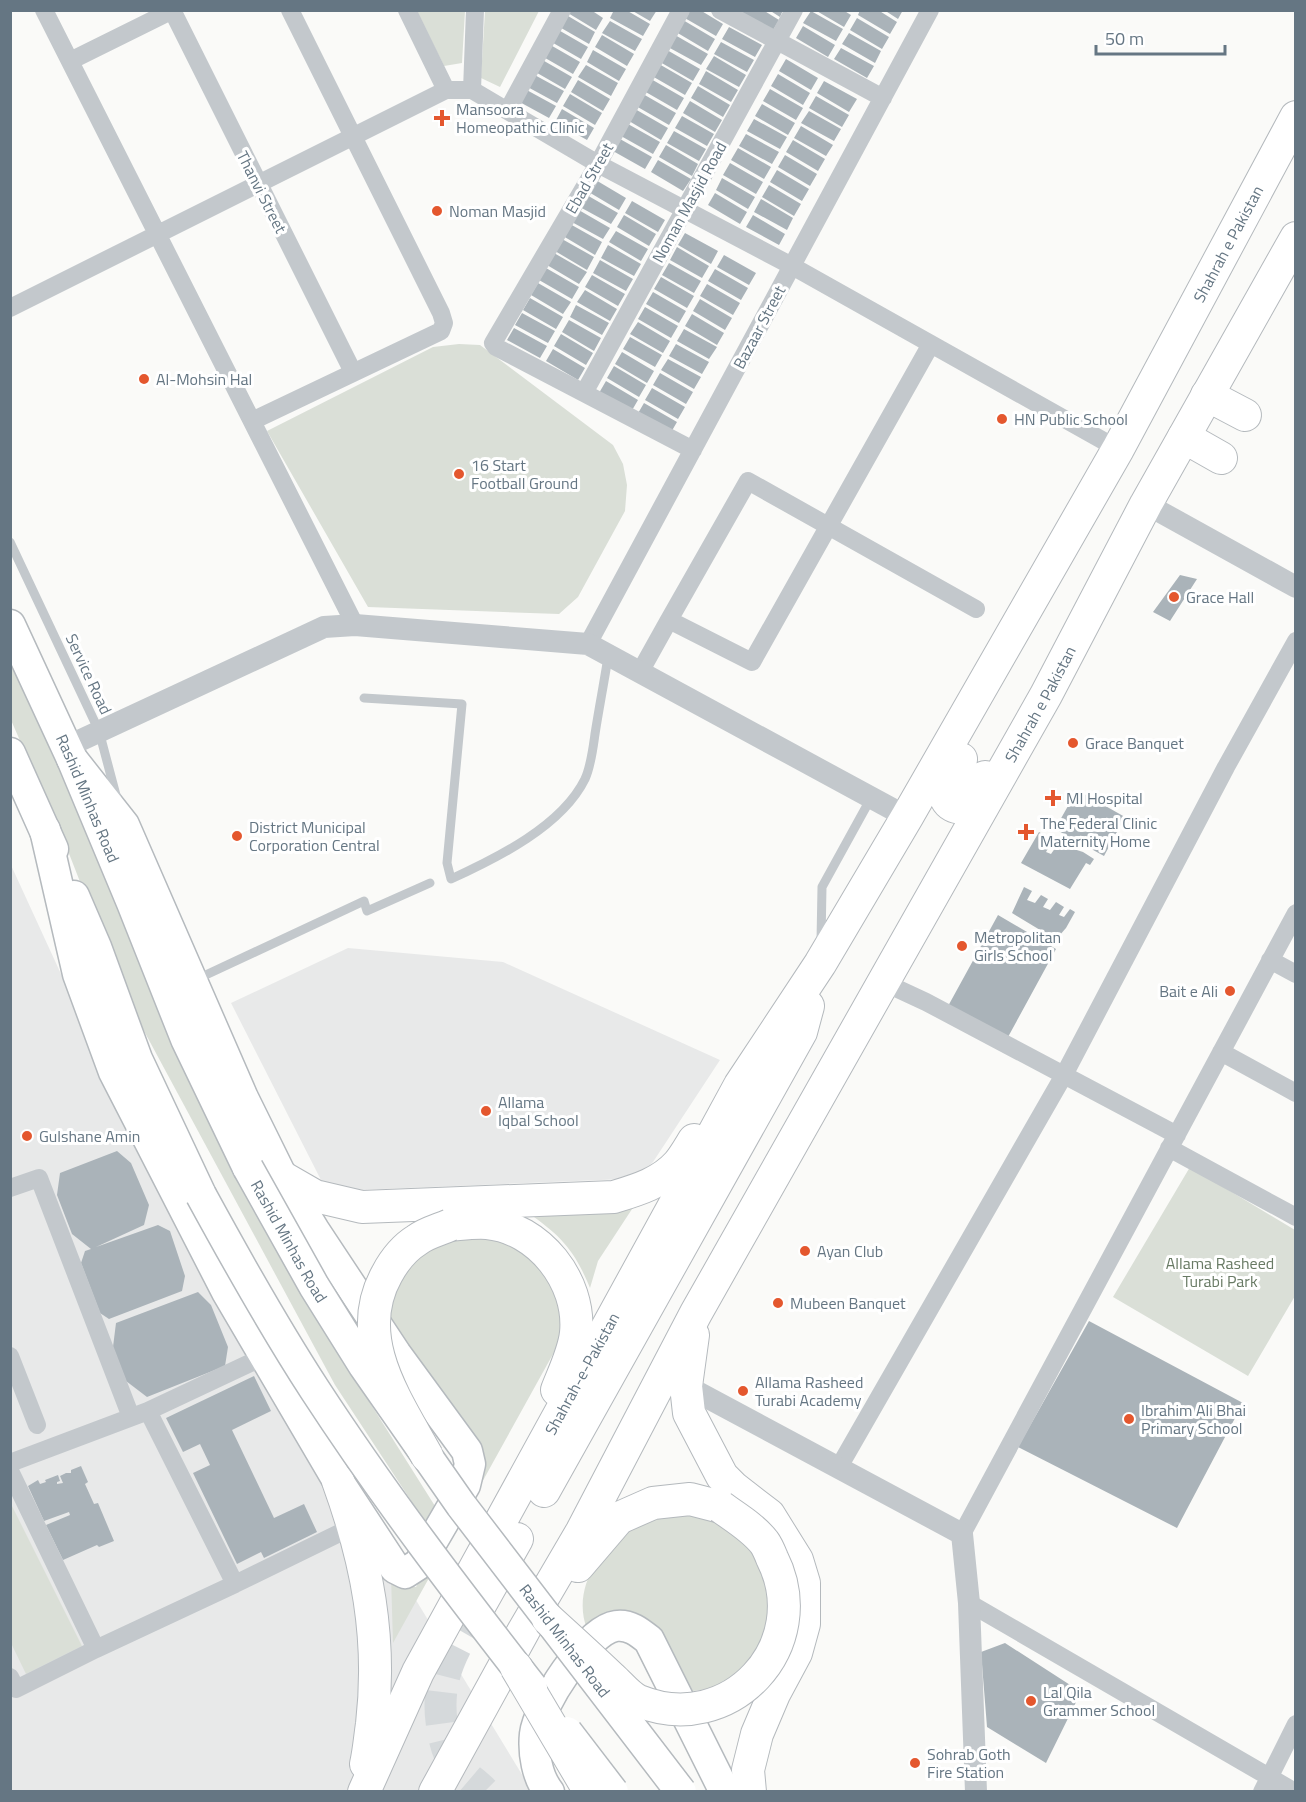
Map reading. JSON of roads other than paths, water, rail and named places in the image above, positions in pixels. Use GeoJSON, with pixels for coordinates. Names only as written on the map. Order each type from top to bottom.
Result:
{"type":"FeatureCollection","features":[{"type":"Feature","properties":{"kind":"highway","name":"Shahrah e Pakistan"},"geometry":{"type":"LineString","coordinates":[[820,964],[908,817],[1118,449],[1296,117]]}},
{"type":"Feature","properties":{"kind":"highway","name":"Shahrah e Pakistan"},"geometry":{"type":"LineString","coordinates":[[696,1313],[1046,695],[1146,504],[1296,238]]}},
{"type":"Feature","properties":{"kind":"highway"},"geometry":{"type":"LineString","coordinates":[[1207,395],[1245,415]]}},
{"type":"Feature","properties":{"kind":"highway"},"geometry":{"type":"LineString","coordinates":[[1184,437],[1221,458]]}},
{"type":"Feature","properties":{"kind":"highway"},"geometry":{"type":"LineString","coordinates":[[1022,616],[999,687],[945,788],[948,803],[955,807],[964,807],[970,802],[1020,719],[1046,695]]}},
{"type":"Feature","properties":{"kind":"highway"},"geometry":{"type":"LineString","coordinates":[[480,1605],[801,1032],[820,964]]}},
{"type":"Feature","properties":{"kind":"highway","name":"Shahrah-e-Pakistan"},"geometry":{"type":"LineString","coordinates":[[364,1791],[418,1672],[518,1494],[740,1086],[820,964]]}},
{"type":"Feature","properties":{"kind":"highway"},"geometry":{"type":"LineString","coordinates":[[282,1177],[315,1196],[362,1207],[614,1197],[639,1190],[653,1183],[678,1164],[700,1131],[740,1086]]}},
{"type":"Feature","properties":{"kind":"highway"},"geometry":{"type":"LineString","coordinates":[[427,1456],[388,1383],[376,1352],[372,1318],[379,1287],[394,1261],[416,1240],[450,1225],[487,1223],[516,1231],[548,1253],[565,1278],[574,1304],[576,1333],[518,1494]]}},
{"type":"Feature","properties":{"kind":"highway"},"geometry":{"type":"LineString","coordinates":[[696,1313],[686,1386],[689,1413],[722,1476],[770,1515],[797,1560],[804,1583],[804,1624],[796,1653],[774,1694],[757,1734],[748,1770],[750,1791]]}},
{"type":"Feature","properties":{"kind":"highway"},"geometry":{"type":"LineString","coordinates":[[536,1625],[582,1531],[696,1313]]}},
{"type":"Feature","properties":{"kind":"highway"},"geometry":{"type":"LineString","coordinates":[[338,1481],[354,1526],[368,1582],[375,1641],[374,1699],[368,1757],[359,1791]]}},
{"type":"Feature","properties":{"kind":"highway"},"geometry":{"type":"LineString","coordinates":[[435,1791],[474,1720],[536,1625],[619,1518],[653,1503],[690,1499],[721,1507],[749,1527],[765,1543],[779,1571],[785,1600],[782,1630],[771,1657],[753,1682],[728,1699],[692,1710],[660,1708],[637,1701],[536,1625]]}},
{"type":"Feature","properties":{"kind":"highway"},"geometry":{"type":"LineString","coordinates":[[516,1667],[590,1791]]}},
{"type":"Feature","properties":{"kind":"highway"},"geometry":{"type":"LineString","coordinates":[[450,1791],[474,1720]]}},
{"type":"Feature","properties":{"kind":"main road","name":"Rashid Minhas Road"},"geometry":{"type":"LineString","coordinates":[[10,625],[69,753],[186,1039],[248,1168],[314,1286],[536,1625],[681,1791]]}},
{"type":"Feature","properties":{"kind":"main road"},"geometry":{"type":"LineString","coordinates":[[45,830],[78,974],[114,1072],[227,1292],[338,1481],[395,1568],[405,1573],[419,1564],[465,1485],[470,1464],[467,1451],[396,1354],[282,1177],[243,1098],[124,825],[69,753]]}},
{"type":"Feature","properties":{"kind":"main road"},"geometry":{"type":"LineString","coordinates":[[13,767],[45,830],[96,947],[137,1059],[201,1195],[264,1310],[316,1392],[419,1540],[613,1791]]}},
{"type":"Feature","properties":{"kind":"main road"},"geometry":{"type":"LineString","coordinates":[[549,1791],[544,1786],[534,1755],[535,1732],[550,1697],[575,1658],[599,1632],[616,1626],[635,1629],[649,1640],[725,1791]]}},
{"type":"Feature","properties":{"kind":"street"},"geometry":{"type":"LineString","coordinates":[[44,10],[355,625]]}},
{"type":"Feature","properties":{"kind":"street"},"geometry":{"type":"LineString","coordinates":[[70,61],[172,10]]}},
{"type":"Feature","properties":{"kind":"street","name":"Thanvi Street"},"geometry":{"type":"LineString","coordinates":[[172,10],[353,372]]}},
{"type":"Feature","properties":{"kind":"street"},"geometry":{"type":"LineString","coordinates":[[252,421],[441,331],[444,323],[354,136],[290,10]]}},
{"type":"Feature","properties":{"kind":"street"},"geometry":{"type":"LineString","coordinates":[[407,10],[446,90]]}},
{"type":"Feature","properties":{"kind":"street"},"geometry":{"type":"LineString","coordinates":[[472,90],[475,10]]}},
{"type":"Feature","properties":{"kind":"street"},"geometry":{"type":"LineString","coordinates":[[508,110],[562,10]]}},
{"type":"Feature","properties":{"kind":"street","name":"Ebad Street"},"geometry":{"type":"LineString","coordinates":[[584,393],[496,347],[493,343],[598,164],[681,10]]}},
{"type":"Feature","properties":{"kind":"street"},"geometry":{"type":"LineString","coordinates":[[720,10],[883,98]]}},
{"type":"Feature","properties":{"kind":"street","name":"Noman Masjid Road"},"geometry":{"type":"LineString","coordinates":[[584,393],[794,10]]}},
{"type":"Feature","properties":{"kind":"street","name":"Bazaar Street"},"geometry":{"type":"LineString","coordinates":[[588,644],[930,10]]}},
{"type":"Feature","properties":{"kind":"street"},"geometry":{"type":"LineString","coordinates":[[10,308],[446,90],[472,90],[598,164],[792,266],[1118,449]]}},
{"type":"Feature","properties":{"kind":"street"},"geometry":{"type":"LineString","coordinates":[[669,620],[752,662],[931,345]]}},
{"type":"Feature","properties":{"kind":"street"},"geometry":{"type":"LineString","coordinates":[[584,393],[693,450]]}},
{"type":"Feature","properties":{"kind":"street"},"geometry":{"type":"LineString","coordinates":[[640,672],[748,481],[976,609]]}},
{"type":"Feature","properties":{"kind":"street"},"geometry":{"type":"LineString","coordinates":[[1146,504],[1296,587]]}},
{"type":"Feature","properties":{"kind":"street"},"geometry":{"type":"LineString","coordinates":[[69,753],[99,731],[324,627],[355,625],[588,644],[908,817]]}},
{"type":"Feature","properties":{"kind":"street"},"geometry":{"type":"LineString","coordinates":[[839,1467],[1064,1075],[1220,778],[1296,642]]}},
{"type":"Feature","properties":{"kind":"street"},"geometry":{"type":"LineString","coordinates":[[976,1791],[969,1603],[962,1534],[1296,913]]}},
{"type":"Feature","properties":{"kind":"street"},"geometry":{"type":"LineString","coordinates":[[1270,960],[1296,974]]}},
{"type":"Feature","properties":{"kind":"street"},"geometry":{"type":"LineString","coordinates":[[883,982],[926,1002],[1064,1075],[1296,1217]]}},
{"type":"Feature","properties":{"kind":"street"},"geometry":{"type":"LineString","coordinates":[[1221,1052],[1296,1093]]}},
{"type":"Feature","properties":{"kind":"street"},"geometry":{"type":"LineString","coordinates":[[10,1188],[39,1178],[140,1414],[235,1584]]}},
{"type":"Feature","properties":{"kind":"street"},"geometry":{"type":"LineString","coordinates":[[10,1356],[37,1425]]}},
{"type":"Feature","properties":{"kind":"street"},"geometry":{"type":"LineString","coordinates":[[10,1463],[140,1414],[265,1356]]}},
{"type":"Feature","properties":{"kind":"street"},"geometry":{"type":"LineString","coordinates":[[686,1386],[962,1534]]}},
{"type":"Feature","properties":{"kind":"street"},"geometry":{"type":"LineString","coordinates":[[10,1471],[96,1649]]}},
{"type":"Feature","properties":{"kind":"street"},"geometry":{"type":"LineString","coordinates":[[12,1686],[235,1584],[354,1526]]}},
{"type":"Feature","properties":{"kind":"street"},"geometry":{"type":"LineString","coordinates":[[969,1603],[1266,1784],[1295,1791]]}},
{"type":"Feature","properties":{"kind":"street"},"geometry":{"type":"LineString","coordinates":[[1266,1784],[1296,1724]]}},
{"type":"Feature","properties":{"kind":"lane","name":"Service Road"},"geometry":{"type":"LineString","coordinates":[[10,542],[99,731],[124,825]]}},
{"type":"Feature","properties":{"kind":"lane"},"geometry":{"type":"LineString","coordinates":[[364,699],[462,704],[447,863],[452,879],[486,863],[535,832],[567,806],[585,778],[593,746],[608,655]]}},
{"type":"Feature","properties":{"kind":"lane"},"geometry":{"type":"LineString","coordinates":[[820,964],[822,887],[871,798]]}},
{"type":"Feature","properties":{"kind":"lane"},"geometry":{"type":"LineString","coordinates":[[193,981],[364,901],[367,911],[430,884]]}},
{"type":"Feature","properties":{"kind":"tunnel"},"geometry":{"type":"LineString","coordinates":[[480,1605],[448,1664],[443,1679],[441,1712],[443,1731],[451,1758],[459,1770],[484,1792]]}},
{"type":"Feature","properties":{"kind":"place","name":"Mansoora Homeopathic Clinic"},"geometry":{"type":"Point","coordinates":[442,118]}},
{"type":"Feature","properties":{"kind":"place","name":"Noman Masjid"},"geometry":{"type":"Point","coordinates":[437,211]}},
{"type":"Feature","properties":{"kind":"place","name":"Al-Mohsin Hal"},"geometry":{"type":"Point","coordinates":[144,379]}},
{"type":"Feature","properties":{"kind":"place","name":"HN Public School"},"geometry":{"type":"Point","coordinates":[1002,419]}},
{"type":"Feature","properties":{"kind":"place","name":"16 Start Football Ground"},"geometry":{"type":"Point","coordinates":[459,474]}},
{"type":"Feature","properties":{"kind":"place","name":"Grace Hall"},"geometry":{"type":"Point","coordinates":[1174,597]}},
{"type":"Feature","properties":{"kind":"place","name":"Grace Banquet"},"geometry":{"type":"Point","coordinates":[1073,743]}},
{"type":"Feature","properties":{"kind":"place","name":"MI Hospital"},"geometry":{"type":"Point","coordinates":[1053,798]}},
{"type":"Feature","properties":{"kind":"place","name":"The Federal Clinic Maternity Home"},"geometry":{"type":"Point","coordinates":[1026,832]}},
{"type":"Feature","properties":{"kind":"place","name":"District Municipal Corporation Central"},"geometry":{"type":"Point","coordinates":[237,836]}},
{"type":"Feature","properties":{"kind":"place","name":"Metropolitan Girls School"},"geometry":{"type":"Point","coordinates":[962,946]}},
{"type":"Feature","properties":{"kind":"place","name":"Bait e Ali"},"geometry":{"type":"Point","coordinates":[1230,991]}},
{"type":"Feature","properties":{"kind":"place","name":"Allama Iqbal School"},"geometry":{"type":"Point","coordinates":[486,1111]}},
{"type":"Feature","properties":{"kind":"place","name":"Gulshane Amin"},"geometry":{"type":"Point","coordinates":[27,1136]}},
{"type":"Feature","properties":{"kind":"place","name":"Ayan Club"},"geometry":{"type":"Point","coordinates":[805,1251]}},
{"type":"Feature","properties":{"kind":"place","name":"Mubeen Banquet"},"geometry":{"type":"Point","coordinates":[778,1303]}},
{"type":"Feature","properties":{"kind":"place","name":"Allama Rasheed Turabi Academy"},"geometry":{"type":"Point","coordinates":[743,1391]}},
{"type":"Feature","properties":{"kind":"place","name":"Ibrahim Ali Bhai Primary School"},"geometry":{"type":"Point","coordinates":[1129,1419]}},
{"type":"Feature","properties":{"kind":"place","name":"Lal Qila Grammer School"},"geometry":{"type":"Point","coordinates":[1031,1701]}},
{"type":"Feature","properties":{"kind":"place","name":"Sohrab Goth Fire Station"},"geometry":{"type":"Point","coordinates":[915,1763]}},
{"type":"Feature","properties":{"kind":"park label","name":"Allama Rasheed Turabi Park"},"geometry":{"type":"Point","coordinates":[1220,1272]}}]}
